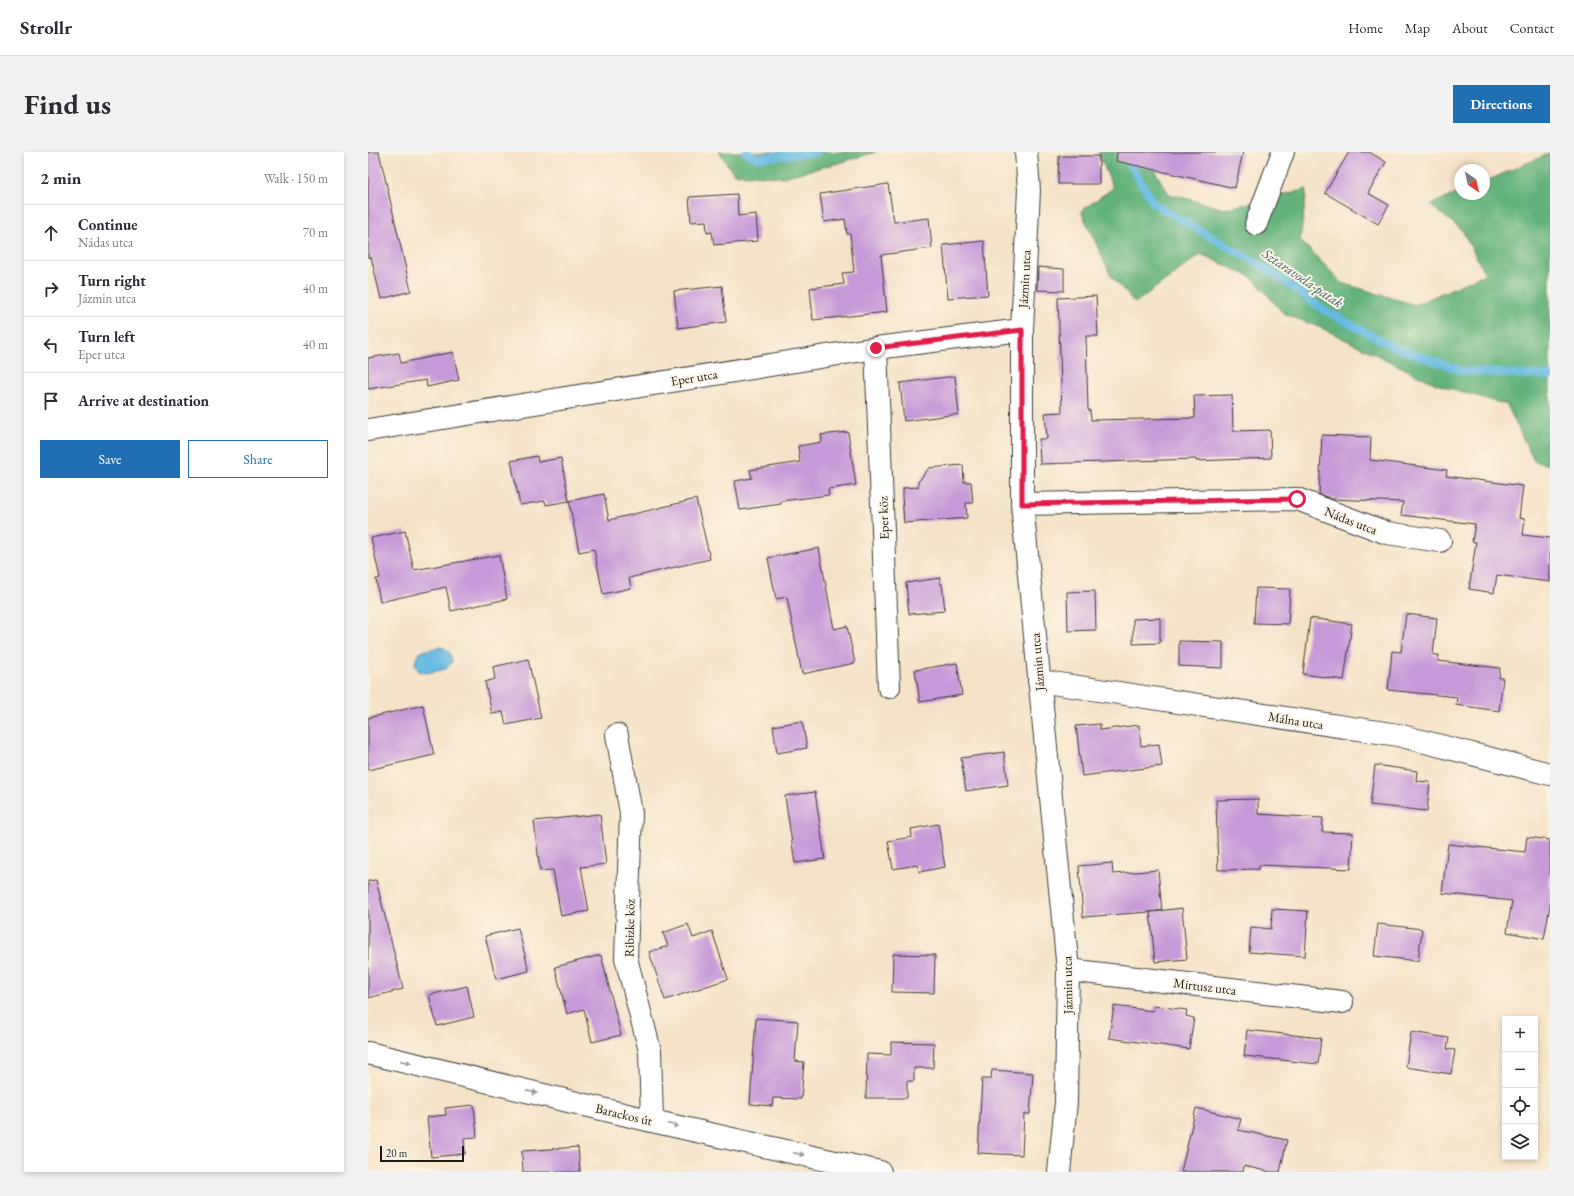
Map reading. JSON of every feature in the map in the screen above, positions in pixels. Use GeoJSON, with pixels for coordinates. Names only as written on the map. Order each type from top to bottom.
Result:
{"type":"FeatureCollection","features":[{"type":"Feature","properties":{"kind":"street","name":"Jázmin utca"},"geometry":{"type":"LineString","coordinates":[[1026,152],[1029,190],[1022,330],[1022,504],[1068,970],[1066,1102],[1059,1172]]}},
{"type":"Feature","properties":{"kind":"street"},"geometry":{"type":"LineString","coordinates":[[1256,224],[1283,152]]}},
{"type":"Feature","properties":{"kind":"street","name":"Eper utca"},"geometry":{"type":"LineString","coordinates":[[368,430],[876,348],[1022,330]]}},
{"type":"Feature","properties":{"kind":"street","name":"Eper köz"},"geometry":{"type":"LineString","coordinates":[[876,348],[889,687]]}},
{"type":"Feature","properties":{"kind":"street","name":"Nádas utca"},"geometry":{"type":"LineString","coordinates":[[1022,504],[1297,499],[1387,534],[1440,542]]}},
{"type":"Feature","properties":{"kind":"street","name":"Málna utca"},"geometry":{"type":"LineString","coordinates":[[1039,682],[1398,735],[1550,774]]}},
{"type":"Feature","properties":{"kind":"street","name":"Ribizke köz"},"geometry":{"type":"LineString","coordinates":[[617,735],[631,813],[626,958],[650,1051],[652,1121]]}},
{"type":"Feature","properties":{"kind":"street","name":"Mirtusz utca"},"geometry":{"type":"LineString","coordinates":[[1068,970],[1342,1002]]}},
{"type":"Feature","properties":{"kind":"street","name":"Barackos út"},"geometry":{"type":"LineString","coordinates":[[368,1053],[652,1121],[880,1172]]}},
{"type":"Feature","properties":{"kind":"green space"},"geometry":{"type":"Polygon","coordinates":[[[719,152],[876,152],[783,177],[734,174],[719,152]]]}},
{"type":"Feature","properties":{"kind":"green space"},"geometry":{"type":"Polygon","coordinates":[[[1098,152],[1143,152],[1169,194],[1225,209],[1307,189],[1300,240],[1342,283],[1415,305],[1485,274],[1462,230],[1430,205],[1454,195],[1454,200],[1490,200],[1490,179],[1550,153],[1550,465],[1534,461],[1507,405],[1436,384],[1326,330],[1283,313],[1253,278],[1201,254],[1135,303],[1111,276],[1081,211],[1113,188],[1098,152]]]}},
{"type":"Feature","properties":{"kind":"water"},"geometry":{"type":"Polygon","coordinates":[[[441,647],[448,651],[452,659],[452,662],[446,669],[426,673],[419,671],[415,664],[418,655],[424,651],[441,647]]]}},
{"type":"Feature","properties":{"kind":"building"},"geometry":{"type":"Polygon","coordinates":[[[368,152],[379,152],[411,291],[381,299],[371,257],[368,258],[368,152]]]}},
{"type":"Feature","properties":{"kind":"building"},"geometry":{"type":"Polygon","coordinates":[[[1117,152],[1243,152],[1235,188],[1116,161],[1117,152]]]}},
{"type":"Feature","properties":{"kind":"building"},"geometry":{"type":"Polygon","coordinates":[[[1349,152],[1369,152],[1386,162],[1368,193],[1389,205],[1378,224],[1325,193],[1349,152]]]}},
{"type":"Feature","properties":{"kind":"building"},"geometry":{"type":"Polygon","coordinates":[[[1059,156],[1099,156],[1099,184],[1058,184],[1059,156]]]}},
{"type":"Feature","properties":{"kind":"building"},"geometry":{"type":"Polygon","coordinates":[[[888,184],[894,222],[929,218],[932,248],[881,255],[887,312],[813,320],[810,288],[844,284],[842,273],[854,272],[850,234],[847,234],[845,219],[824,222],[820,194],[888,184]]]}},
{"type":"Feature","properties":{"kind":"building"},"geometry":{"type":"Polygon","coordinates":[[[737,194],[738,216],[756,214],[758,241],[714,245],[712,232],[707,233],[706,221],[691,222],[689,197],[737,194]]]}},
{"type":"Feature","properties":{"kind":"building"},"geometry":{"type":"Polygon","coordinates":[[[984,241],[988,295],[948,298],[943,245],[984,241]]]}},
{"type":"Feature","properties":{"kind":"building"},"geometry":{"type":"Polygon","coordinates":[[[1038,267],[1064,269],[1064,291],[1037,290],[1038,267]]]}},
{"type":"Feature","properties":{"kind":"building"},"geometry":{"type":"Polygon","coordinates":[[[722,286],[726,322],[678,328],[674,291],[722,286]]]}},
{"type":"Feature","properties":{"kind":"building"},"geometry":{"type":"Polygon","coordinates":[[[1096,296],[1098,336],[1086,336],[1088,410],[1090,410],[1091,420],[1195,418],[1194,396],[1232,395],[1233,431],[1270,430],[1271,458],[1040,464],[1039,439],[1047,439],[1045,413],[1062,412],[1058,298],[1096,296]]]}},
{"type":"Feature","properties":{"kind":"building"},"geometry":{"type":"Polygon","coordinates":[[[453,352],[459,380],[427,387],[426,380],[368,389],[368,358],[399,353],[401,363],[453,352]]]}},
{"type":"Feature","properties":{"kind":"building"},"geometry":{"type":"Polygon","coordinates":[[[955,376],[959,414],[904,421],[900,383],[955,376]]]}},
{"type":"Feature","properties":{"kind":"building"},"geometry":{"type":"Polygon","coordinates":[[[848,432],[856,485],[828,489],[829,495],[781,501],[781,504],[740,510],[735,481],[752,478],[750,470],[800,462],[798,446],[822,442],[821,435],[848,432]]]}},
{"type":"Feature","properties":{"kind":"building"},"geometry":{"type":"Polygon","coordinates":[[[1322,435],[1371,437],[1370,460],[1447,470],[1446,476],[1523,486],[1519,518],[1525,519],[1523,535],[1550,538],[1550,582],[1497,575],[1494,593],[1469,589],[1476,542],[1472,542],[1475,524],[1401,515],[1403,502],[1332,499],[1319,494],[1322,435]]]}},
{"type":"Feature","properties":{"kind":"building"},"geometry":{"type":"Polygon","coordinates":[[[537,456],[538,462],[561,458],[569,501],[546,505],[545,501],[520,505],[511,461],[537,456]]]}},
{"type":"Feature","properties":{"kind":"building"},"geometry":{"type":"Polygon","coordinates":[[[963,465],[964,482],[971,482],[973,503],[966,503],[967,518],[904,523],[902,496],[903,488],[918,487],[918,482],[929,468],[963,465]]]}},
{"type":"Feature","properties":{"kind":"building"},"geometry":{"type":"Polygon","coordinates":[[[604,494],[609,520],[696,499],[710,559],[629,578],[631,588],[603,594],[594,549],[579,552],[569,501],[604,494]]]}},
{"type":"Feature","properties":{"kind":"building"},"geometry":{"type":"Polygon","coordinates":[[[405,531],[414,570],[499,555],[507,599],[451,611],[446,587],[380,602],[376,579],[380,578],[371,538],[405,531]]]}},
{"type":"Feature","properties":{"kind":"building"},"geometry":{"type":"Polygon","coordinates":[[[819,548],[834,629],[847,626],[855,663],[802,674],[787,597],[776,599],[768,558],[819,548]]]}},
{"type":"Feature","properties":{"kind":"building"},"geometry":{"type":"Polygon","coordinates":[[[940,578],[945,611],[909,614],[906,583],[940,578]]]}},
{"type":"Feature","properties":{"kind":"building"},"geometry":{"type":"Polygon","coordinates":[[[1256,588],[1290,589],[1288,624],[1254,623],[1256,588]]]}},
{"type":"Feature","properties":{"kind":"building"},"geometry":{"type":"Polygon","coordinates":[[[1095,591],[1096,630],[1068,631],[1067,592],[1095,591]]]}},
{"type":"Feature","properties":{"kind":"building"},"geometry":{"type":"Polygon","coordinates":[[[1406,614],[1437,618],[1433,655],[1439,655],[1438,661],[1500,668],[1499,678],[1503,678],[1499,711],[1456,705],[1457,697],[1388,690],[1392,651],[1401,652],[1406,614]]]}},
{"type":"Feature","properties":{"kind":"building"},"geometry":{"type":"Polygon","coordinates":[[[1160,618],[1160,643],[1133,644],[1133,619],[1160,618]]]}},
{"type":"Feature","properties":{"kind":"building"},"geometry":{"type":"Polygon","coordinates":[[[1310,618],[1352,624],[1344,680],[1303,674],[1310,618]]]}},
{"type":"Feature","properties":{"kind":"building"},"geometry":{"type":"Polygon","coordinates":[[[1179,641],[1223,642],[1223,668],[1179,666],[1179,641]]]}},
{"type":"Feature","properties":{"kind":"building"},"geometry":{"type":"Polygon","coordinates":[[[528,659],[541,718],[506,725],[503,712],[492,714],[485,682],[495,679],[493,667],[528,659]]]}},
{"type":"Feature","properties":{"kind":"building"},"geometry":{"type":"Polygon","coordinates":[[[957,663],[962,695],[920,702],[915,670],[957,663]]]}},
{"type":"Feature","properties":{"kind":"building"},"geometry":{"type":"Polygon","coordinates":[[[423,705],[434,755],[368,770],[368,718],[423,705]]]}},
{"type":"Feature","properties":{"kind":"building"},"geometry":{"type":"Polygon","coordinates":[[[802,721],[807,748],[777,753],[773,726],[802,721]]]}},
{"type":"Feature","properties":{"kind":"building"},"geometry":{"type":"Polygon","coordinates":[[[1100,724],[1100,730],[1139,725],[1141,746],[1159,744],[1162,766],[1082,776],[1076,726],[1100,724]]]}},
{"type":"Feature","properties":{"kind":"building"},"geometry":{"type":"Polygon","coordinates":[[[1004,752],[1008,785],[966,791],[961,758],[1004,752]]]}},
{"type":"Feature","properties":{"kind":"building"},"geometry":{"type":"Polygon","coordinates":[[[1375,765],[1417,771],[1416,781],[1430,782],[1427,811],[1370,805],[1375,765]]]}},
{"type":"Feature","properties":{"kind":"building"},"geometry":{"type":"Polygon","coordinates":[[[815,792],[825,859],[795,863],[785,796],[815,792]]]}},
{"type":"Feature","properties":{"kind":"building"},"geometry":{"type":"Polygon","coordinates":[[[1258,799],[1258,814],[1323,818],[1322,832],[1353,833],[1351,869],[1259,865],[1259,869],[1218,870],[1216,800],[1258,799]]]}},
{"type":"Feature","properties":{"kind":"building"},"geometry":{"type":"Polygon","coordinates":[[[600,814],[606,864],[581,867],[589,911],[561,916],[553,870],[540,871],[534,821],[600,814]]]}},
{"type":"Feature","properties":{"kind":"building"},"geometry":{"type":"Polygon","coordinates":[[[938,824],[945,867],[919,872],[918,865],[893,869],[888,841],[912,837],[911,829],[938,824]]]}},
{"type":"Feature","properties":{"kind":"building"},"geometry":{"type":"Polygon","coordinates":[[[1527,837],[1550,840],[1550,905],[1544,939],[1507,932],[1512,901],[1442,893],[1448,844],[1525,852],[1527,837]]]}},
{"type":"Feature","properties":{"kind":"building"},"geometry":{"type":"Polygon","coordinates":[[[1112,863],[1113,874],[1158,870],[1162,911],[1083,917],[1079,866],[1112,863]]]}},
{"type":"Feature","properties":{"kind":"building"},"geometry":{"type":"Polygon","coordinates":[[[376,880],[403,989],[368,998],[368,881],[376,880]]]}},
{"type":"Feature","properties":{"kind":"building"},"geometry":{"type":"Polygon","coordinates":[[[1182,908],[1187,959],[1155,962],[1150,912],[1182,908]]]}},
{"type":"Feature","properties":{"kind":"building"},"geometry":{"type":"Polygon","coordinates":[[[1272,909],[1308,911],[1305,956],[1249,952],[1251,927],[1271,929],[1272,909]]]}},
{"type":"Feature","properties":{"kind":"building"},"geometry":{"type":"Polygon","coordinates":[[[688,924],[693,938],[712,931],[728,979],[665,1000],[649,952],[668,946],[663,933],[688,924]]]}},
{"type":"Feature","properties":{"kind":"building"},"geometry":{"type":"Polygon","coordinates":[[[1378,924],[1422,929],[1418,961],[1374,956],[1378,924]]]}},
{"type":"Feature","properties":{"kind":"building"},"geometry":{"type":"Polygon","coordinates":[[[518,928],[529,971],[496,979],[485,936],[518,928]]]}},
{"type":"Feature","properties":{"kind":"building"},"geometry":{"type":"Polygon","coordinates":[[[893,954],[935,955],[934,993],[892,992],[893,954]]]}},
{"type":"Feature","properties":{"kind":"building"},"geometry":{"type":"Polygon","coordinates":[[[601,955],[621,1035],[592,1042],[584,1009],[567,1014],[555,967],[601,955]]]}},
{"type":"Feature","properties":{"kind":"building"},"geometry":{"type":"Polygon","coordinates":[[[467,986],[474,1017],[437,1026],[429,995],[467,986]]]}},
{"type":"Feature","properties":{"kind":"building"},"geometry":{"type":"Polygon","coordinates":[[[1114,1006],[1153,1011],[1154,1006],[1187,1010],[1186,1016],[1194,1018],[1189,1049],[1109,1038],[1114,1006]]]}},
{"type":"Feature","properties":{"kind":"building"},"geometry":{"type":"Polygon","coordinates":[[[756,1018],[798,1021],[795,1061],[804,1062],[801,1099],[773,1098],[772,1106],[750,1104],[756,1018]]]}},
{"type":"Feature","properties":{"kind":"building"},"geometry":{"type":"Polygon","coordinates":[[[1247,1030],[1321,1038],[1318,1064],[1244,1056],[1247,1030]]]}},
{"type":"Feature","properties":{"kind":"building"},"geometry":{"type":"Polygon","coordinates":[[[1411,1032],[1449,1038],[1447,1049],[1455,1050],[1451,1074],[1406,1067],[1411,1032]]]}},
{"type":"Feature","properties":{"kind":"building"},"geometry":{"type":"Polygon","coordinates":[[[891,1042],[934,1043],[933,1068],[914,1068],[914,1081],[907,1081],[907,1098],[866,1098],[867,1054],[891,1055],[891,1042]]]}},
{"type":"Feature","properties":{"kind":"building"},"geometry":{"type":"Polygon","coordinates":[[[992,1070],[1033,1073],[1030,1114],[1024,1114],[1022,1155],[978,1153],[982,1079],[991,1079],[992,1070]]]}},
{"type":"Feature","properties":{"kind":"building"},"geometry":{"type":"Polygon","coordinates":[[[474,1105],[477,1137],[464,1138],[465,1154],[431,1157],[427,1117],[446,1115],[445,1108],[474,1105]]]}},
{"type":"Feature","properties":{"kind":"building"},"geometry":{"type":"Polygon","coordinates":[[[1196,1108],[1241,1119],[1238,1130],[1287,1140],[1280,1172],[1270,1172],[1244,1166],[1243,1172],[1181,1172],[1196,1108]]]}},
{"type":"Feature","properties":{"kind":"building"},"geometry":{"type":"Polygon","coordinates":[[[578,1147],[580,1172],[523,1172],[522,1151],[578,1147]]]}},
{"type":"Feature","properties":{"kind":"waterway","name":"Sztaravoda-patak"},"geometry":{"type":"LineString","coordinates":[[746,152],[757,158],[817,152]]}},
{"type":"Feature","properties":{"kind":"waterway","name":"Sztaravoda-patak"},"geometry":{"type":"LineString","coordinates":[[1123,152],[1154,204],[1272,272],[1324,310],[1394,347],[1463,371],[1550,376]]}},
{"type":"Feature","properties":{"kind":"route"},"geometry":{"type":"LineString","coordinates":[[876,348],[1022,330],[1022,504],[1297,499]]}}]}
